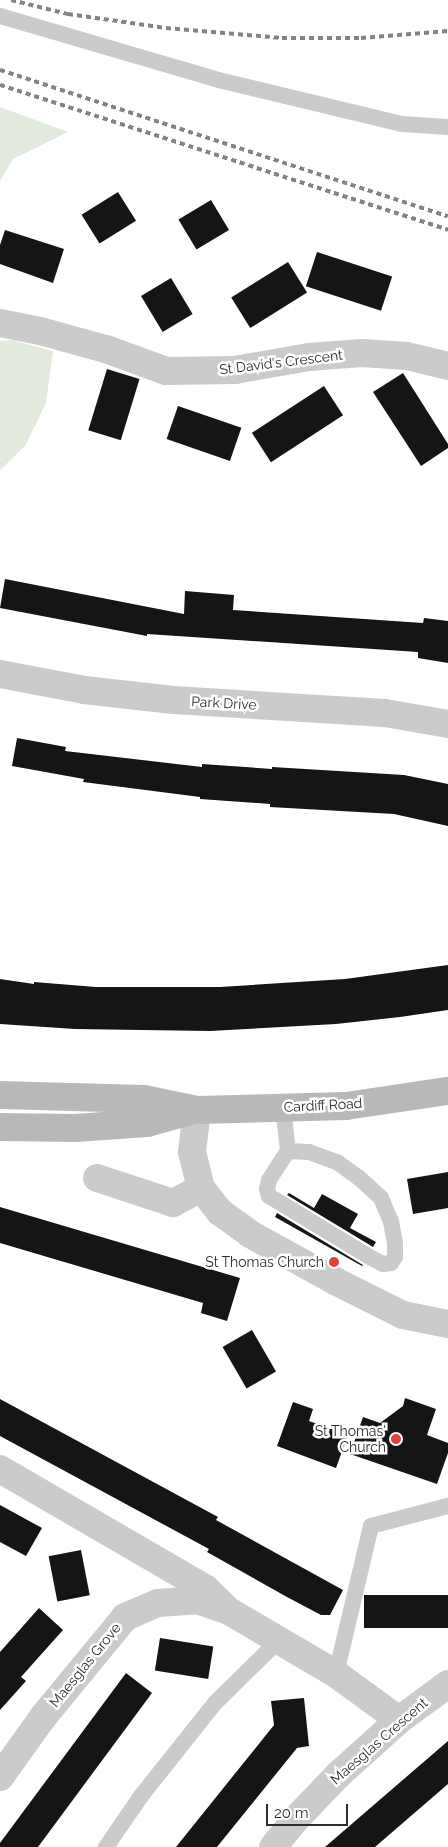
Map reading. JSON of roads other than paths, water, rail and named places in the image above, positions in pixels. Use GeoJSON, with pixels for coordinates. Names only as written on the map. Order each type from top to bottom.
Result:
{"type":"FeatureCollection","features":[{"type":"Feature","properties":{"kind":"main road","name":"Cardiff Road"},"geometry":{"type":"LineString","coordinates":[[0,1127],[75,1128],[147,1123],[196,1110],[346,1106],[448,1091]]}},
{"type":"Feature","properties":{"kind":"main road","name":"Cardiff Road"},"geometry":{"type":"LineString","coordinates":[[0,1095],[144,1099],[196,1110]]}},
{"type":"Feature","properties":{"kind":"street","name":"St David's Crescent"},"geometry":{"type":"LineString","coordinates":[[0,323],[40,331],[106,349],[166,372],[235,370],[309,357],[362,352],[407,356],[448,366]]}},
{"type":"Feature","properties":{"kind":"street","name":"Park Drive"},"geometry":{"type":"LineString","coordinates":[[0,674],[84,690],[173,700],[385,713],[448,724]]}},
{"type":"Feature","properties":{"kind":"street"},"geometry":{"type":"LineString","coordinates":[[196,1110],[192,1152],[201,1188],[220,1212],[250,1234],[326,1276],[404,1315],[448,1324]]}},
{"type":"Feature","properties":{"kind":"street"},"geometry":{"type":"LineString","coordinates":[[97,1178],[173,1203],[201,1188]]}},
{"type":"Feature","properties":{"kind":"street","name":"Maesglas Grove"},"geometry":{"type":"LineString","coordinates":[[0,1469],[206,1589],[229,1611],[336,1674],[399,1720]]}},
{"type":"Feature","properties":{"kind":"street","name":"Maesglas Grove"},"geometry":{"type":"LineString","coordinates":[[0,1777],[43,1717],[125,1617],[158,1603],[197,1600],[229,1611]]}},
{"type":"Feature","properties":{"kind":"street","name":"Maesglas Crescent"},"geometry":{"type":"LineString","coordinates":[[273,1847],[293,1822],[338,1775],[399,1720],[448,1684]]}},
{"type":"Feature","properties":{"kind":"lane"},"geometry":{"type":"LineString","coordinates":[[0,16],[223,81],[402,124],[448,127]]}},
{"type":"Feature","properties":{"kind":"lane"},"geometry":{"type":"LineString","coordinates":[[283,1107],[288,1152],[269,1180],[267,1189],[270,1196],[368,1256],[383,1264],[390,1263],[395,1257],[395,1243],[391,1221],[381,1198],[358,1177],[337,1162],[309,1152],[288,1152]]}},
{"type":"Feature","properties":{"kind":"lane"},"geometry":{"type":"LineString","coordinates":[[336,1674],[371,1526],[448,1506]]}},
{"type":"Feature","properties":{"kind":"lane"},"geometry":{"type":"LineString","coordinates":[[106,1847],[141,1796],[215,1703],[278,1641]]}},
{"type":"Feature","properties":{"kind":"railway"},"geometry":{"type":"LineString","coordinates":[[11,0],[68,14],[166,28],[282,38],[361,38],[448,31]]}},
{"type":"Feature","properties":{"kind":"railway"},"geometry":{"type":"LineString","coordinates":[[0,70],[448,216]]}},
{"type":"Feature","properties":{"kind":"railway"},"geometry":{"type":"LineString","coordinates":[[0,85],[448,230]]}},
{"type":"Feature","properties":{"kind":"place","name":"St Thomas Church"},"geometry":{"type":"Point","coordinates":[334,1262]}},
{"type":"Feature","properties":{"kind":"place","name":"St Thomas' Church"},"geometry":{"type":"Point","coordinates":[396,1439]}}]}
